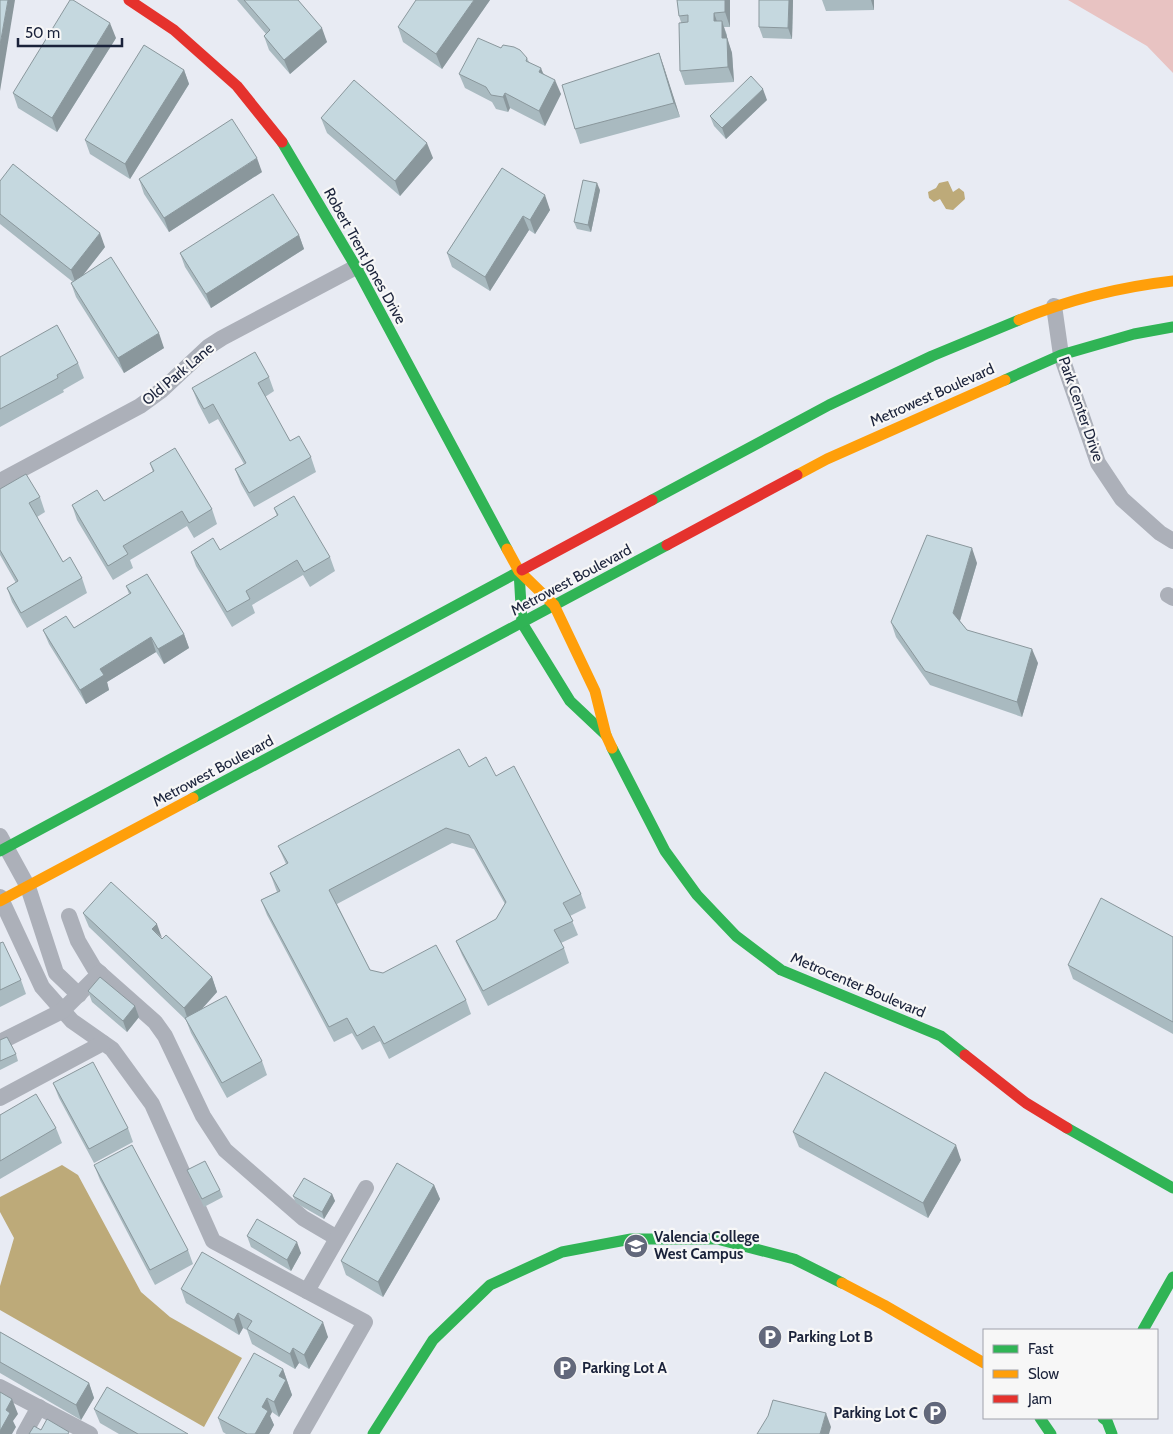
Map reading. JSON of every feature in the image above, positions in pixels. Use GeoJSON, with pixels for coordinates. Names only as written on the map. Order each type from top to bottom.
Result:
{"type":"FeatureCollection","features":[{"type":"Feature","properties":{"kind":"street","name":"Robert Trent Jones Drive"},"geometry":{"type":"LineString","coordinates":[[129,0],[174,30],[238,86],[284,144],[356,267],[519,572],[554,605]]}},
{"type":"Feature","properties":{"kind":"street","name":"Old Park Lane"},"geometry":{"type":"LineString","coordinates":[[0,481],[140,406],[162,390],[208,347],[222,338],[356,267]]}},
{"type":"Feature","properties":{"kind":"street","name":"Metrowest Boulevard"},"geometry":{"type":"LineString","coordinates":[[2,845],[519,572],[828,405],[932,356],[1054,306],[1138,285],[1173,281]]}},
{"type":"Feature","properties":{"kind":"street","name":"Park Center Drive"},"geometry":{"type":"LineString","coordinates":[[1054,306],[1061,355],[1098,463],[1122,499],[1160,533],[1173,541]]}},
{"type":"Feature","properties":{"kind":"street","name":"Metrowest Boulevard"},"geometry":{"type":"LineString","coordinates":[[1,899],[28,887],[827,459],[1061,355],[1134,334],[1173,327]]}},
{"type":"Feature","properties":{"kind":"street","name":"Robert Trent Jones Drive"},"geometry":{"type":"LineString","coordinates":[[519,572],[522,623]]}},
{"type":"Feature","properties":{"kind":"street","name":"Metrocenter Boulevard"},"geometry":{"type":"LineString","coordinates":[[554,605],[595,691],[606,735],[665,850],[698,895],[736,936],[781,970],[941,1036],[1026,1103],[1090,1142],[1173,1188]]}},
{"type":"Feature","properties":{"kind":"street","name":"Metrocenter Boulevard"},"geometry":{"type":"LineString","coordinates":[[522,623],[570,701],[606,735]]}},
{"type":"Feature","properties":{"kind":"street"},"geometry":{"type":"LineString","coordinates":[[2,845],[28,887],[56,973],[79,995]]}},
{"type":"Feature","properties":{"kind":"street"},"geometry":{"type":"LineString","coordinates":[[1,899],[42,986],[62,1011],[112,1049],[152,1104],[213,1241],[365,1322],[301,1434]]}},
{"type":"Feature","properties":{"kind":"street"},"geometry":{"type":"LineString","coordinates":[[69,916],[88,959],[100,973],[155,1022],[166,1036],[203,1116],[225,1150],[303,1218],[337,1238]]}},
{"type":"Feature","properties":{"kind":"street"},"geometry":{"type":"LineString","coordinates":[[0,1042],[62,1011],[100,973]]}},
{"type":"Feature","properties":{"kind":"street"},"geometry":{"type":"LineString","coordinates":[[0,1098],[104,1043]]}},
{"type":"Feature","properties":{"kind":"street"},"geometry":{"type":"LineString","coordinates":[[307,1291],[366,1188]]}},
{"type":"Feature","properties":{"kind":"street"},"geometry":{"type":"LineString","coordinates":[[373,1434],[433,1340],[490,1285],[562,1252],[631,1239],[717,1239],[794,1259],[884,1305],[983,1362]]}},
{"type":"Feature","properties":{"kind":"street"},"geometry":{"type":"LineString","coordinates":[[1144,1329],[1173,1277]]}},
{"type":"Feature","properties":{"kind":"street"},"geometry":{"type":"LineString","coordinates":[[0,1387],[90,1434]]}},
{"type":"Feature","properties":{"kind":"street"},"geometry":{"type":"LineString","coordinates":[[24,1434],[39,1407]]}},
{"type":"Feature","properties":{"kind":"street"},"geometry":{"type":"LineString","coordinates":[[1041,1419],[1054,1431]]}},
{"type":"Feature","properties":{"kind":"street"},"geometry":{"type":"LineString","coordinates":[[1106,1419],[1112,1434]]}},
{"type":"Feature","properties":{"kind":"shaded area"},"geometry":{"type":"Polygon","coordinates":[[[1068,0],[1173,0],[1173,73],[1147,46],[1068,0]]]}},
{"type":"Feature","properties":{"kind":"shaded area"},"geometry":{"type":"Polygon","coordinates":[[[948,181],[953,192],[959,188],[964,192],[965,199],[953,210],[946,209],[940,199],[934,202],[929,198],[928,192],[936,188],[939,183],[948,181]]]}},
{"type":"Feature","properties":{"kind":"shaded area"},"geometry":{"type":"Polygon","coordinates":[[[62,1165],[78,1175],[141,1292],[170,1317],[242,1358],[204,1427],[0,1310],[0,1286],[14,1238],[0,1212],[0,1197],[62,1165]]]}},
{"type":"Feature","properties":{"kind":"building"},"geometry":{"type":"Polygon","coordinates":[[[0,0],[8,0],[0,45],[0,0]]]}},
{"type":"Feature","properties":{"kind":"building"},"geometry":{"type":"Polygon","coordinates":[[[70,0],[110,23],[52,118],[13,93],[70,0]]]}},
{"type":"Feature","properties":{"kind":"building"},"geometry":{"type":"Polygon","coordinates":[[[244,0],[298,0],[322,28],[284,60],[264,36],[270,30],[244,0]]]}},
{"type":"Feature","properties":{"kind":"building"},"geometry":{"type":"Polygon","coordinates":[[[416,0],[474,0],[436,54],[398,27],[416,0]]]}},
{"type":"Feature","properties":{"kind":"building"},"geometry":{"type":"Polygon","coordinates":[[[677,0],[725,0],[725,12],[714,13],[714,21],[722,21],[722,38],[727,38],[728,67],[680,71],[679,23],[688,22],[688,15],[679,16],[677,0]]]}},
{"type":"Feature","properties":{"kind":"building"},"geometry":{"type":"Polygon","coordinates":[[[759,0],[789,0],[788,28],[759,27],[759,0]]]}},
{"type":"Feature","properties":{"kind":"building"},"geometry":{"type":"Polygon","coordinates":[[[478,38],[501,48],[503,45],[520,50],[527,58],[526,61],[541,68],[539,72],[555,80],[539,111],[505,93],[503,97],[491,95],[486,87],[459,74],[478,38]]]}},
{"type":"Feature","properties":{"kind":"building"},"geometry":{"type":"Polygon","coordinates":[[[144,45],[184,70],[125,164],[85,140],[144,45]]]}},
{"type":"Feature","properties":{"kind":"building"},"geometry":{"type":"Polygon","coordinates":[[[659,53],[674,103],[575,129],[562,85],[659,53]]]}},
{"type":"Feature","properties":{"kind":"building"},"geometry":{"type":"Polygon","coordinates":[[[751,76],[763,89],[722,128],[710,116],[751,76]]]}},
{"type":"Feature","properties":{"kind":"building"},"geometry":{"type":"Polygon","coordinates":[[[354,80],[427,143],[395,181],[321,118],[354,80]]]}},
{"type":"Feature","properties":{"kind":"building"},"geometry":{"type":"Polygon","coordinates":[[[232,119],[257,158],[164,218],[139,179],[232,119]]]}},
{"type":"Feature","properties":{"kind":"building"},"geometry":{"type":"Polygon","coordinates":[[[13,164],[100,233],[71,270],[0,214],[0,181],[13,164]]]}},
{"type":"Feature","properties":{"kind":"building"},"geometry":{"type":"Polygon","coordinates":[[[502,168],[545,195],[530,220],[523,216],[485,277],[447,253],[502,168]]]}},
{"type":"Feature","properties":{"kind":"building"},"geometry":{"type":"Polygon","coordinates":[[[583,180],[597,183],[588,225],[574,222],[583,180]]]}},
{"type":"Feature","properties":{"kind":"building"},"geometry":{"type":"Polygon","coordinates":[[[273,194],[299,235],[206,294],[180,253],[273,194]]]}},
{"type":"Feature","properties":{"kind":"building"},"geometry":{"type":"Polygon","coordinates":[[[111,257],[159,333],[118,358],[71,283],[111,257]]]}},
{"type":"Feature","properties":{"kind":"building"},"geometry":{"type":"Polygon","coordinates":[[[57,325],[78,363],[57,375],[58,378],[0,409],[0,357],[57,325]]]}},
{"type":"Feature","properties":{"kind":"building"},"geometry":{"type":"Polygon","coordinates":[[[255,352],[269,377],[258,383],[290,441],[299,436],[311,457],[249,493],[235,469],[246,463],[213,404],[204,409],[192,388],[255,352]]]}},
{"type":"Feature","properties":{"kind":"building"},"geometry":{"type":"Polygon","coordinates":[[[175,448],[212,509],[189,523],[182,511],[123,546],[128,554],[108,566],[72,505],[97,490],[104,501],[154,471],[150,463],[175,448]]]}},
{"type":"Feature","properties":{"kind":"building"},"geometry":{"type":"Polygon","coordinates":[[[26,474],[40,497],[29,503],[63,562],[70,557],[82,578],[21,613],[7,588],[18,581],[0,550],[0,489],[26,474]]]}},
{"type":"Feature","properties":{"kind":"building"},"geometry":{"type":"Polygon","coordinates":[[[294,496],[330,557],[304,572],[297,560],[246,591],[250,599],[227,612],[191,552],[213,538],[220,550],[278,515],[274,508],[294,496]]]}},
{"type":"Feature","properties":{"kind":"building"},"geometry":{"type":"Polygon","coordinates":[[[927,535],[972,548],[953,613],[967,630],[1032,649],[1017,702],[925,671],[891,622],[927,535]]]}},
{"type":"Feature","properties":{"kind":"building"},"geometry":{"type":"Polygon","coordinates":[[[147,574],[184,634],[158,649],[151,637],[100,669],[104,675],[80,690],[43,630],[66,616],[74,628],[131,593],[126,586],[147,574]]]}},
{"type":"Feature","properties":{"kind":"building"},"geometry":{"type":"Polygon","coordinates":[[[459,749],[469,767],[486,757],[496,776],[514,766],[581,894],[563,903],[573,921],[554,930],[564,948],[483,991],[456,941],[496,919],[506,902],[469,835],[446,828],[329,890],[370,970],[383,973],[436,945],[466,1000],[384,1044],[374,1026],[357,1036],[347,1018],[329,1027],[261,900],[280,891],[270,873],[288,863],[278,846],[459,749]]]}},
{"type":"Feature","properties":{"kind":"building"},"geometry":{"type":"Polygon","coordinates":[[[111,882],[157,924],[152,929],[162,939],[166,935],[212,977],[184,1008],[83,913],[111,882]]]}},
{"type":"Feature","properties":{"kind":"building"},"geometry":{"type":"Polygon","coordinates":[[[1101,898],[1173,937],[1173,1022],[1068,965],[1101,898]]]}},
{"type":"Feature","properties":{"kind":"building"},"geometry":{"type":"Polygon","coordinates":[[[3,942],[21,980],[0,990],[0,943],[3,942]]]}},
{"type":"Feature","properties":{"kind":"building"},"geometry":{"type":"Polygon","coordinates":[[[100,977],[135,1006],[123,1021],[88,991],[100,977]]]}},
{"type":"Feature","properties":{"kind":"building"},"geometry":{"type":"Polygon","coordinates":[[[226,996],[262,1061],[222,1083],[185,1018],[226,996]]]}},
{"type":"Feature","properties":{"kind":"building"},"geometry":{"type":"Polygon","coordinates":[[[7,1037],[16,1054],[0,1061],[0,1040],[7,1037]]]}},
{"type":"Feature","properties":{"kind":"building"},"geometry":{"type":"Polygon","coordinates":[[[93,1062],[128,1128],[89,1149],[53,1083],[93,1062]]]}},
{"type":"Feature","properties":{"kind":"building"},"geometry":{"type":"Polygon","coordinates":[[[825,1072],[956,1145],[923,1203],[793,1132],[825,1072]]]}},
{"type":"Feature","properties":{"kind":"building"},"geometry":{"type":"Polygon","coordinates":[[[36,1094],[56,1128],[0,1161],[0,1115],[36,1094]]]}},
{"type":"Feature","properties":{"kind":"building"},"geometry":{"type":"Polygon","coordinates":[[[132,1145],[188,1250],[150,1270],[94,1165],[132,1145]]]}},
{"type":"Feature","properties":{"kind":"building"},"geometry":{"type":"Polygon","coordinates":[[[205,1161],[220,1190],[202,1199],[187,1170],[205,1161]]]}},
{"type":"Feature","properties":{"kind":"building"},"geometry":{"type":"Polygon","coordinates":[[[397,1163],[434,1185],[378,1282],[341,1261],[397,1163]]]}},
{"type":"Feature","properties":{"kind":"building"},"geometry":{"type":"Polygon","coordinates":[[[304,1178],[332,1194],[322,1212],[293,1196],[304,1178]]]}},
{"type":"Feature","properties":{"kind":"building"},"geometry":{"type":"Polygon","coordinates":[[[257,1219],[297,1242],[287,1260],[247,1236],[257,1219]]]}},
{"type":"Feature","properties":{"kind":"building"},"geometry":{"type":"Polygon","coordinates":[[[202,1252],[323,1322],[304,1355],[293,1348],[290,1354],[247,1329],[252,1321],[238,1313],[234,1320],[181,1289],[202,1252]]]}},
{"type":"Feature","properties":{"kind":"building"},"geometry":{"type":"Polygon","coordinates":[[[0,1332],[89,1383],[76,1405],[0,1362],[0,1332]]]}},
{"type":"Feature","properties":{"kind":"building"},"geometry":{"type":"Polygon","coordinates":[[[254,1353],[283,1369],[279,1376],[286,1380],[274,1402],[267,1398],[262,1407],[268,1411],[255,1434],[247,1434],[218,1418],[254,1353]]]}},
{"type":"Feature","properties":{"kind":"building"},"geometry":{"type":"Polygon","coordinates":[[[107,1387],[188,1434],[138,1434],[94,1409],[107,1387]]]}},
{"type":"Feature","properties":{"kind":"building"},"geometry":{"type":"Polygon","coordinates":[[[0,1392],[12,1399],[6,1410],[10,1413],[0,1431],[0,1392]]]}},
{"type":"Feature","properties":{"kind":"building"},"geometry":{"type":"Polygon","coordinates":[[[773,1400],[826,1413],[820,1434],[757,1434],[768,1416],[773,1400]]]}},
{"type":"Feature","properties":{"kind":"building"},"geometry":{"type":"Polygon","coordinates":[[[47,1419],[69,1432],[68,1434],[29,1434],[34,1426],[41,1430],[47,1419]]]}},
{"type":"Feature","properties":{"kind":"traffic: fast"},"geometry":{"type":"LineString","coordinates":[[282,142],[356,267],[507,549]]}},
{"type":"Feature","properties":{"kind":"traffic: fast"},"geometry":{"type":"LineString","coordinates":[[652,500],[829,405],[932,356],[1019,320]]}},
{"type":"Feature","properties":{"kind":"traffic: fast"},"geometry":{"type":"LineString","coordinates":[[1005,380],[1061,355],[1134,334],[1173,327]]}},
{"type":"Feature","properties":{"kind":"traffic: fast"},"geometry":{"type":"LineString","coordinates":[[193,798],[667,545]]}},
{"type":"Feature","properties":{"kind":"traffic: fast"},"geometry":{"type":"LineString","coordinates":[[0,851],[522,570]]}},
{"type":"Feature","properties":{"kind":"traffic: fast"},"geometry":{"type":"LineString","coordinates":[[519,571],[522,623],[570,701],[606,735]]}},
{"type":"Feature","properties":{"kind":"traffic: fast"},"geometry":{"type":"LineString","coordinates":[[612,748],[665,851],[697,895],[736,936],[781,970],[941,1036],[965,1055]]}},
{"type":"Feature","properties":{"kind":"traffic: fast"},"geometry":{"type":"LineString","coordinates":[[1067,1128],[1173,1188]]}},
{"type":"Feature","properties":{"kind":"traffic: fast"},"geometry":{"type":"LineString","coordinates":[[373,1434],[433,1340],[490,1285],[562,1252],[631,1239],[717,1239],[794,1259],[842,1283]]}},
{"type":"Feature","properties":{"kind":"traffic: fast"},"geometry":{"type":"LineString","coordinates":[[1144,1329],[1173,1277]]}},
{"type":"Feature","properties":{"kind":"traffic: fast"},"geometry":{"type":"LineString","coordinates":[[1041,1419],[1051,1434]]}},
{"type":"Feature","properties":{"kind":"traffic: fast"},"geometry":{"type":"LineString","coordinates":[[1104,1419],[1112,1434]]}},
{"type":"Feature","properties":{"kind":"traffic: slow"},"geometry":{"type":"LineString","coordinates":[[1019,320],[1056,306],[1094,295],[1173,281]]}},
{"type":"Feature","properties":{"kind":"traffic: slow"},"geometry":{"type":"LineString","coordinates":[[797,475],[827,459],[1005,380]]}},
{"type":"Feature","properties":{"kind":"traffic: slow"},"geometry":{"type":"LineString","coordinates":[[507,549],[519,571],[554,605],[595,691],[606,735],[612,748]]}},
{"type":"Feature","properties":{"kind":"traffic: slow"},"geometry":{"type":"LineString","coordinates":[[0,901],[193,798]]}},
{"type":"Feature","properties":{"kind":"traffic: slow"},"geometry":{"type":"LineString","coordinates":[[842,1283],[983,1362]]}},
{"type":"Feature","properties":{"kind":"traffic: jam"},"geometry":{"type":"LineString","coordinates":[[129,0],[174,30],[237,86],[282,142]]}},
{"type":"Feature","properties":{"kind":"traffic: jam"},"geometry":{"type":"LineString","coordinates":[[667,545],[797,475]]}},
{"type":"Feature","properties":{"kind":"traffic: jam"},"geometry":{"type":"LineString","coordinates":[[522,570],[652,500]]}},
{"type":"Feature","properties":{"kind":"traffic: jam"},"geometry":{"type":"LineString","coordinates":[[965,1055],[1026,1103],[1067,1128]]}},
{"type":"Feature","properties":{"kind":"place","name":"Valencia College West Campus"},"geometry":{"type":"Point","coordinates":[636,1246]}},
{"type":"Feature","properties":{"kind":"place","name":"Parking Lot B"},"geometry":{"type":"Point","coordinates":[770,1337]}},
{"type":"Feature","properties":{"kind":"place","name":"Parking Lot A"},"geometry":{"type":"Point","coordinates":[565,1368]}},
{"type":"Feature","properties":{"kind":"place","name":"Parking Lot C"},"geometry":{"type":"Point","coordinates":[935,1413]}}]}
